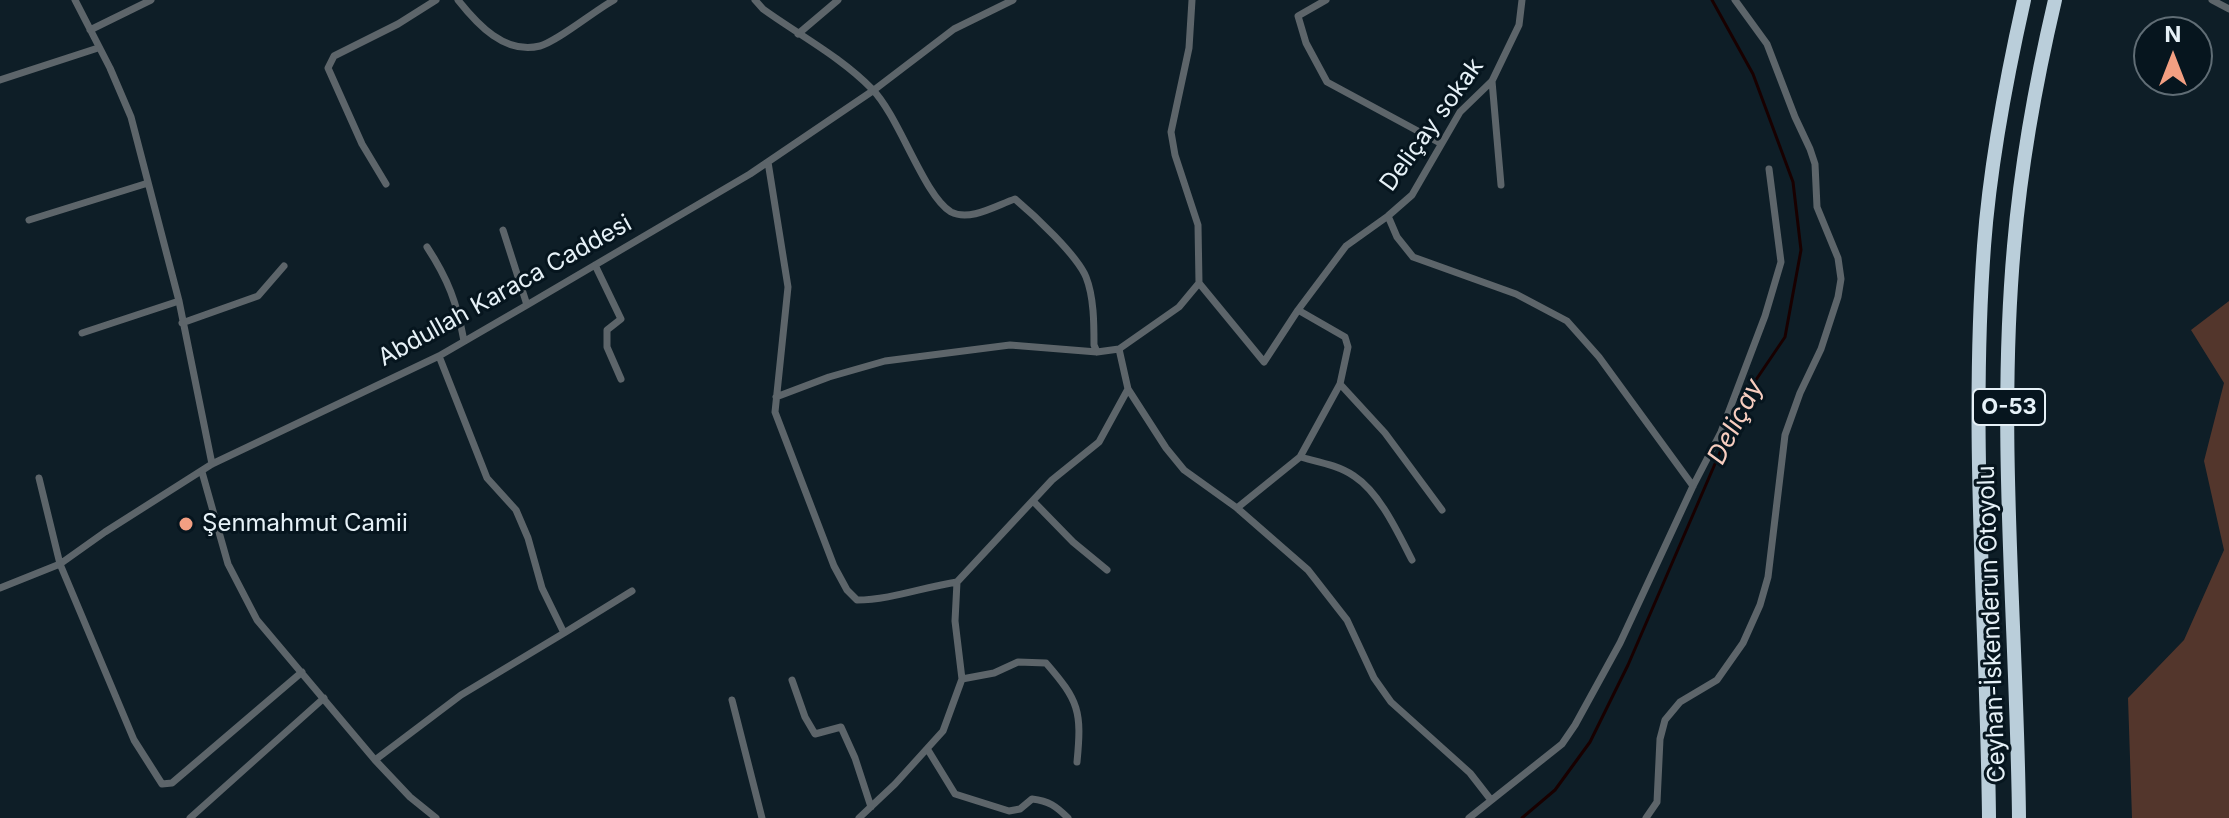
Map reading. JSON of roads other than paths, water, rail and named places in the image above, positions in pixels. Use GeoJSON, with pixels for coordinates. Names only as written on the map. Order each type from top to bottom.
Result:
{"type":"FeatureCollection","features":[{"type":"Feature","properties":{"kind":"highway","name":"Ceyhan-İskenderun Otoyolu"},"geometry":{"type":"LineString","coordinates":[[1989,818],[1978,455],[1979,327],[1984,242],[2012,51],[2024,0]]}},
{"type":"Feature","properties":{"kind":"highway","name":"Ceyhan-İskenderun Otoyolu"},"geometry":{"type":"LineString","coordinates":[[2019,818],[2008,455],[2010,328],[2014,245],[2042,57],[2055,0]]}},
{"type":"Feature","properties":{"kind":"street"},"geometry":{"type":"LineString","coordinates":[[75,0],[131,117],[179,301],[212,464]]}},
{"type":"Feature","properties":{"kind":"street"},"geometry":{"type":"LineString","coordinates":[[90,30],[151,0]]}},
{"type":"Feature","properties":{"kind":"street"},"geometry":{"type":"LineString","coordinates":[[386,184],[362,144],[328,68],[334,56],[398,24],[436,0]]}},
{"type":"Feature","properties":{"kind":"street"},"geometry":{"type":"LineString","coordinates":[[458,0],[485,31],[524,48],[542,46],[614,0]]}},
{"type":"Feature","properties":{"kind":"street"},"geometry":{"type":"LineString","coordinates":[[755,0],[874,90],[936,198],[952,212],[967,216],[1015,199],[1070,255],[1086,277],[1097,352]]}},
{"type":"Feature","properties":{"kind":"street"},"geometry":{"type":"LineString","coordinates":[[798,34],[838,0]]}},
{"type":"Feature","properties":{"kind":"street","name":"Abdullah Karaca Caddesi"},"geometry":{"type":"LineString","coordinates":[[0,588],[60,564],[212,464],[439,356],[527,305],[768,162],[874,90],[954,29],[1013,0]]}},
{"type":"Feature","properties":{"kind":"street"},"geometry":{"type":"LineString","coordinates":[[776,397],[885,361],[1010,345],[1097,352],[1119,349],[1179,307],[1199,283],[1198,225],[1175,155],[1171,132],[1189,48],[1192,0]]}},
{"type":"Feature","properties":{"kind":"street"},"geometry":{"type":"LineString","coordinates":[[1326,0],[1298,16],[1306,43],[1327,82],[1440,143]]}},
{"type":"Feature","properties":{"kind":"street","name":"Deliçay sokak"},"geometry":{"type":"LineString","coordinates":[[1199,283],[1264,362],[1346,246],[1412,195],[1460,112],[1492,81],[1519,25],[1522,0]]}},
{"type":"Feature","properties":{"kind":"street"},"geometry":{"type":"LineString","coordinates":[[1646,818],[1657,802],[1660,739],[1665,720],[1680,702],[1717,680],[1743,643],[1760,605],[1768,577],[1785,435],[1821,349],[1841,279],[1838,258],[1817,207],[1815,164],[1810,149],[1767,44],[1735,0]]}},
{"type":"Feature","properties":{"kind":"street"},"geometry":{"type":"LineString","coordinates":[[2212,0],[2229,9]]}},
{"type":"Feature","properties":{"kind":"street"},"geometry":{"type":"LineString","coordinates":[[0,80],[98,48]]}},
{"type":"Feature","properties":{"kind":"street"},"geometry":{"type":"LineString","coordinates":[[1492,81],[1501,185]]}},
{"type":"Feature","properties":{"kind":"street"},"geometry":{"type":"LineString","coordinates":[[768,162],[788,287],[788,312],[775,412],[834,566],[847,590],[857,600],[873,600],[957,582],[1052,480],[1099,442],[1128,389]]}},
{"type":"Feature","properties":{"kind":"street"},"geometry":{"type":"LineString","coordinates":[[1469,818],[1562,744],[1575,725],[1620,643],[1721,432],[1765,316],[1781,262],[1769,169]]}},
{"type":"Feature","properties":{"kind":"street"},"geometry":{"type":"LineString","coordinates":[[29,220],[148,183]]}},
{"type":"Feature","properties":{"kind":"street"},"geometry":{"type":"LineString","coordinates":[[1388,216],[1397,237],[1413,257],[1516,294],[1567,321],[1599,357],[1693,486]]}},
{"type":"Feature","properties":{"kind":"street"},"geometry":{"type":"LineString","coordinates":[[503,230],[527,305]]}},
{"type":"Feature","properties":{"kind":"street"},"geometry":{"type":"LineString","coordinates":[[427,247],[446,276],[459,311],[464,341]]}},
{"type":"Feature","properties":{"kind":"street"},"geometry":{"type":"LineString","coordinates":[[595,265],[621,319],[607,330],[607,347],[621,379]]}},
{"type":"Feature","properties":{"kind":"street"},"geometry":{"type":"LineString","coordinates":[[182,323],[258,296],[284,266]]}},
{"type":"Feature","properties":{"kind":"street"},"geometry":{"type":"LineString","coordinates":[[82,333],[179,301]]}},
{"type":"Feature","properties":{"kind":"street"},"geometry":{"type":"LineString","coordinates":[[1237,508],[1300,457],[1340,384],[1348,347],[1345,337],[1298,310]]}},
{"type":"Feature","properties":{"kind":"street"},"geometry":{"type":"LineString","coordinates":[[1119,349],[1128,389],[1184,470],[1237,508],[1308,570],[1347,620],[1374,678],[1391,702],[1470,773],[1491,800]]}},
{"type":"Feature","properties":{"kind":"street"},"geometry":{"type":"LineString","coordinates":[[439,356],[487,478],[516,510],[528,538],[542,588],[564,633]]}},
{"type":"Feature","properties":{"kind":"street"},"geometry":{"type":"LineString","coordinates":[[1340,384],[1385,433],[1442,510]]}},
{"type":"Feature","properties":{"kind":"street"},"geometry":{"type":"LineString","coordinates":[[1300,457],[1336,466],[1356,477],[1388,515],[1412,560]]}},
{"type":"Feature","properties":{"kind":"street"},"geometry":{"type":"LineString","coordinates":[[202,472],[228,564],[257,620],[375,760],[410,797],[436,818]]}},
{"type":"Feature","properties":{"kind":"street"},"geometry":{"type":"LineString","coordinates":[[39,478],[60,564],[134,740],[162,784],[172,783],[302,672]]}},
{"type":"Feature","properties":{"kind":"street"},"geometry":{"type":"LineString","coordinates":[[1033,501],[1073,542],[1107,570]]}},
{"type":"Feature","properties":{"kind":"street"},"geometry":{"type":"LineString","coordinates":[[859,818],[928,750],[943,731],[962,679],[955,621],[957,582]]}},
{"type":"Feature","properties":{"kind":"street"},"geometry":{"type":"LineString","coordinates":[[375,760],[461,695],[632,591]]}},
{"type":"Feature","properties":{"kind":"street"},"geometry":{"type":"LineString","coordinates":[[962,679],[994,673],[1018,662],[1046,663],[1075,700],[1079,740],[1077,762]]}},
{"type":"Feature","properties":{"kind":"street"},"geometry":{"type":"LineString","coordinates":[[792,680],[805,717],[815,734],[841,727],[871,807]]}},
{"type":"Feature","properties":{"kind":"street"},"geometry":{"type":"LineString","coordinates":[[190,818],[324,698]]}},
{"type":"Feature","properties":{"kind":"street"},"geometry":{"type":"LineString","coordinates":[[732,700],[762,818]]}},
{"type":"Feature","properties":{"kind":"street"},"geometry":{"type":"LineString","coordinates":[[928,750],[955,794],[1009,811],[1020,809],[1032,799],[1043,801],[1054,804],[1068,818]]}},
{"type":"Feature","properties":{"kind":"street"},"geometry":{"type":"LineString","coordinates":[[418,818],[427,811]]}},
{"type":"Feature","properties":{"kind":"waterway","name":"Deliçay"},"geometry":{"type":"LineString","coordinates":[[1522,818],[1555,790],[1590,742],[1628,665],[1743,399],[1785,337],[1801,250],[1793,182],[1753,74],[1712,0]]}},
{"type":"Feature","properties":{"kind":"place","name":"Şenmahmut Camii"},"geometry":{"type":"Point","coordinates":[186,524]}}]}
